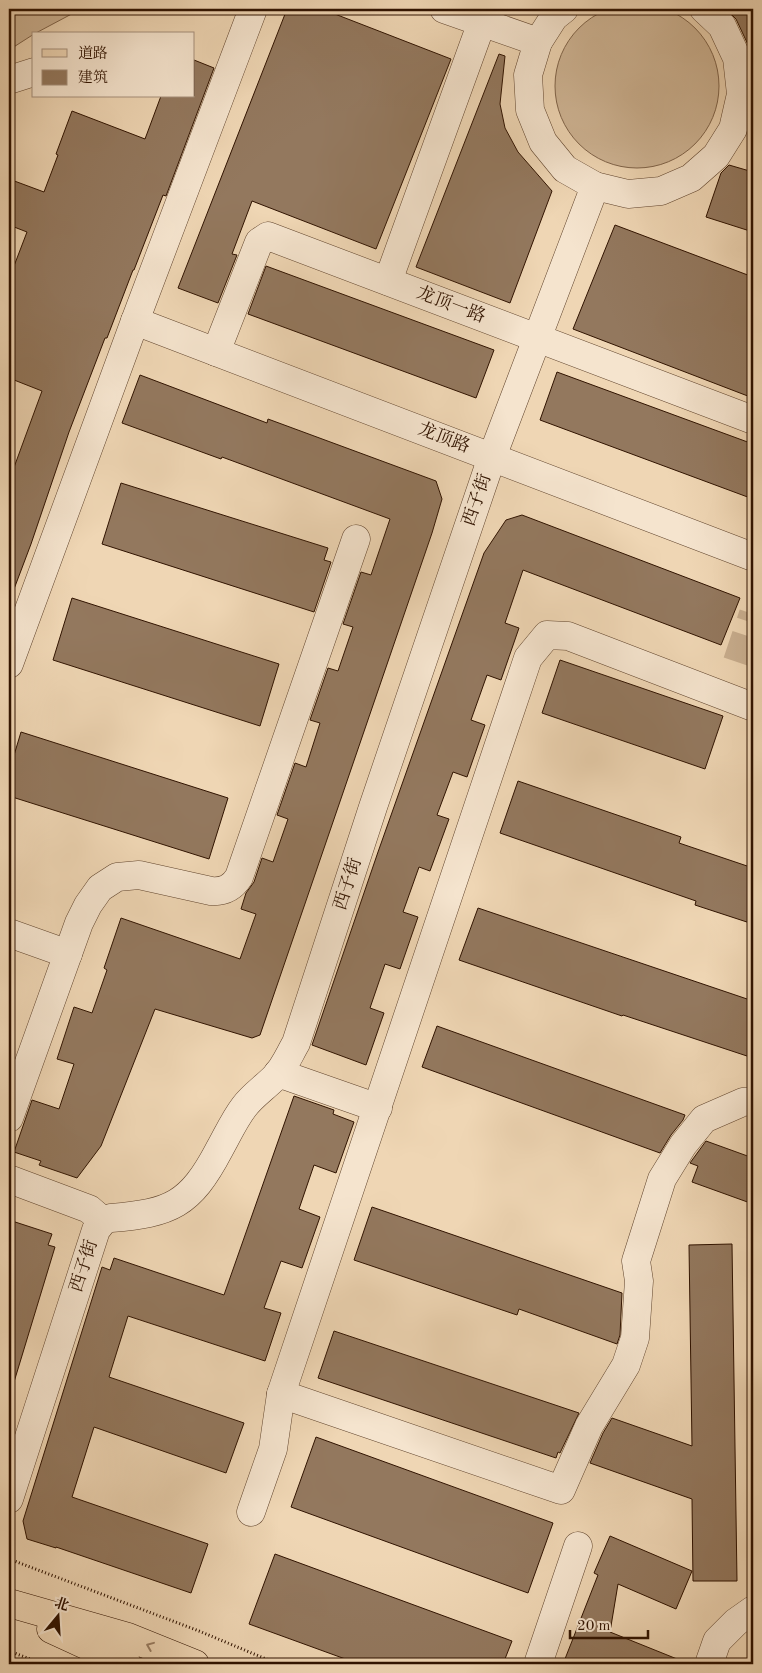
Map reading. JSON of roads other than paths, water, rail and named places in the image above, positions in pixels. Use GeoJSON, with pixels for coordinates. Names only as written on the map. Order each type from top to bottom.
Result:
{"type":"FeatureCollection","features":[{"type":"Feature","properties":{"kind":"main road"},"geometry":{"type":"LineString","coordinates":[[9,1603],[128,1637],[195,1664]]}},
{"type":"Feature","properties":{"kind":"main road"},"geometry":{"type":"LineString","coordinates":[[9,1609],[127,1664]]}},
{"type":"Feature","properties":{"kind":"street"},"geometry":{"type":"LineString","coordinates":[[9,664],[135,321],[253,9]]}},
{"type":"Feature","properties":{"kind":"street"},"geometry":{"type":"LineString","coordinates":[[444,9],[538,42]]}},
{"type":"Feature","properties":{"kind":"street"},"geometry":{"type":"LineString","coordinates":[[564,9],[554,17],[538,42],[528,75],[530,110],[543,142],[565,169],[596,186],[628,194],[661,191],[691,178],[743,132],[737,58],[722,26],[704,9]]}},
{"type":"Feature","properties":{"kind":"street"},"geometry":{"type":"LineString","coordinates":[[388,282],[482,22]]}},
{"type":"Feature","properties":{"kind":"street"},"geometry":{"type":"LineString","coordinates":[[9,80],[32,73]]}},
{"type":"Feature","properties":{"kind":"street","name":"西子街"},"geometry":{"type":"LineString","coordinates":[[9,1499],[96,1230],[103,1221],[111,1218],[161,1211],[171,1207],[188,1194],[202,1180],[244,1107],[278,1073],[296,1043],[373,807],[492,457],[596,186]]}},
{"type":"Feature","properties":{"kind":"street","name":"龙顶一路"},"geometry":{"type":"LineString","coordinates":[[216,352],[259,242],[268,236],[753,420]]}},
{"type":"Feature","properties":{"kind":"street","name":"龙顶路"},"geometry":{"type":"LineString","coordinates":[[135,321],[753,557]]}},
{"type":"Feature","properties":{"kind":"street"},"geometry":{"type":"LineString","coordinates":[[9,1118],[68,954],[88,905],[100,888],[117,877],[139,875],[219,892],[234,884],[239,877],[356,538]]}},
{"type":"Feature","properties":{"kind":"street"},"geometry":{"type":"LineString","coordinates":[[251,1512],[273,1449],[281,1394],[528,658],[547,635],[568,636],[752,702]]}},
{"type":"Feature","properties":{"kind":"street"},"geometry":{"type":"LineString","coordinates":[[9,933],[68,954]]}},
{"type":"Feature","properties":{"kind":"street"},"geometry":{"type":"LineString","coordinates":[[278,1073],[378,1108]]}},
{"type":"Feature","properties":{"kind":"street"},"geometry":{"type":"LineString","coordinates":[[281,1394],[561,1490],[589,1426],[626,1365],[635,1338],[638,1281],[636,1261],[662,1180],[683,1145],[704,1119],[743,1102],[753,1101]]}},
{"type":"Feature","properties":{"kind":"street"},"geometry":{"type":"LineString","coordinates":[[9,1179],[89,1209],[103,1221]]}},
{"type":"Feature","properties":{"kind":"street"},"geometry":{"type":"LineString","coordinates":[[538,1664],[578,1546]]}},
{"type":"Feature","properties":{"kind":"street"},"geometry":{"type":"LineString","coordinates":[[709,1664],[717,1642],[736,1622],[753,1610]]}},
{"type":"Feature","properties":{"kind":"tunnel"},"geometry":{"type":"LineString","coordinates":[[737,662],[753,614]]}}]}
